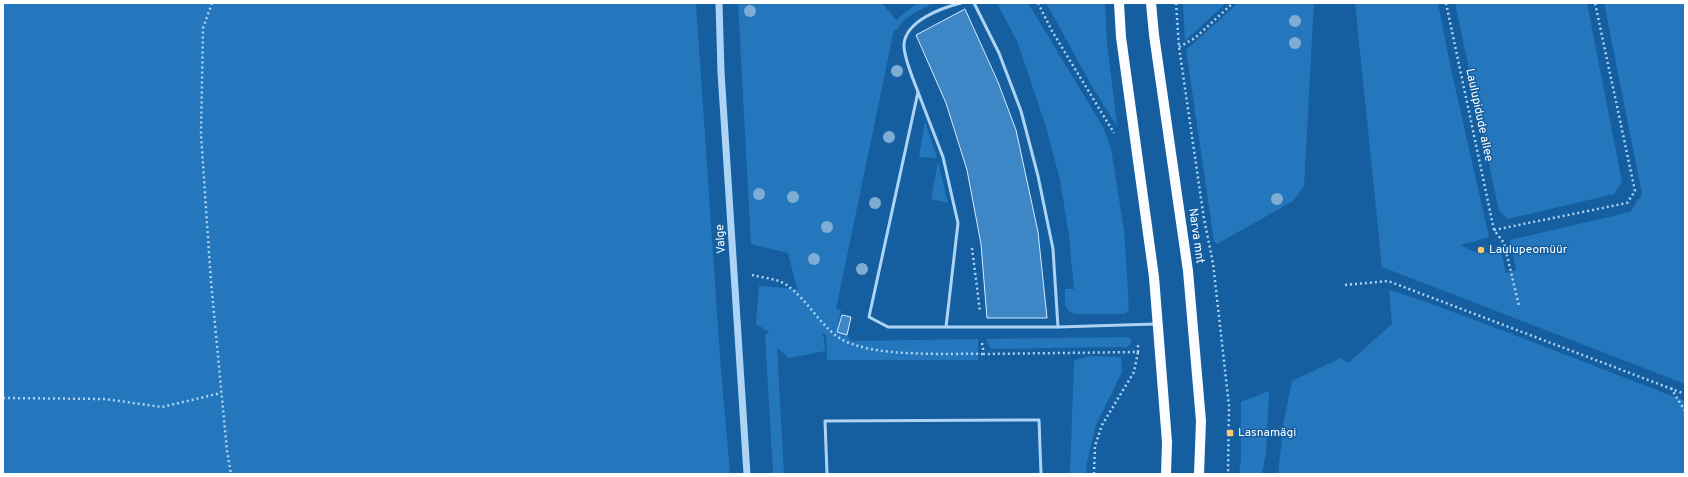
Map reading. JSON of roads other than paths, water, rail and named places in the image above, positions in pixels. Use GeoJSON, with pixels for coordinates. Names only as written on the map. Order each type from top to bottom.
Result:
{"type":"FeatureCollection","features":[{"type":"Feature","properties":{"kind":"main road"},"geometry":{"type":"LineString","coordinates":[[1119,3],[1122,45],[1154,277],[1167,442],[1166,474]]}},
{"type":"Feature","properties":{"kind":"main road","name":"Narva mnt"},"geometry":{"type":"LineString","coordinates":[[1151,3],[1154,35],[1188,271],[1201,421],[1199,474]]}},
{"type":"Feature","properties":{"kind":"street","name":"Valge"},"geometry":{"type":"LineString","coordinates":[[719,3],[721,72],[747,474]]}},
{"type":"Feature","properties":{"kind":"lane"},"geometry":{"type":"LineString","coordinates":[[946,327],[958,223],[943,157],[918,92],[908,63],[904,44],[909,28],[939,9],[961,3]]}},
{"type":"Feature","properties":{"kind":"lane"},"geometry":{"type":"LineString","coordinates":[[974,3],[999,53],[1021,110],[1038,176],[1053,249],[1058,327]]}},
{"type":"Feature","properties":{"kind":"lane"},"geometry":{"type":"LineString","coordinates":[[918,92],[869,317],[888,327],[1058,327],[1158,324]]}},
{"type":"Feature","properties":{"kind":"lane"},"geometry":{"type":"LineString","coordinates":[[827,474],[824,421],[1039,420],[1041,474]]}},
{"type":"Feature","properties":{"kind":"place","name":"Laulupeomüür"},"geometry":{"type":"Point","coordinates":[1481,250]}},
{"type":"Feature","properties":{"kind":"place","name":"Lasnamägi"},"geometry":{"type":"Point","coordinates":[1230,433]}}]}
